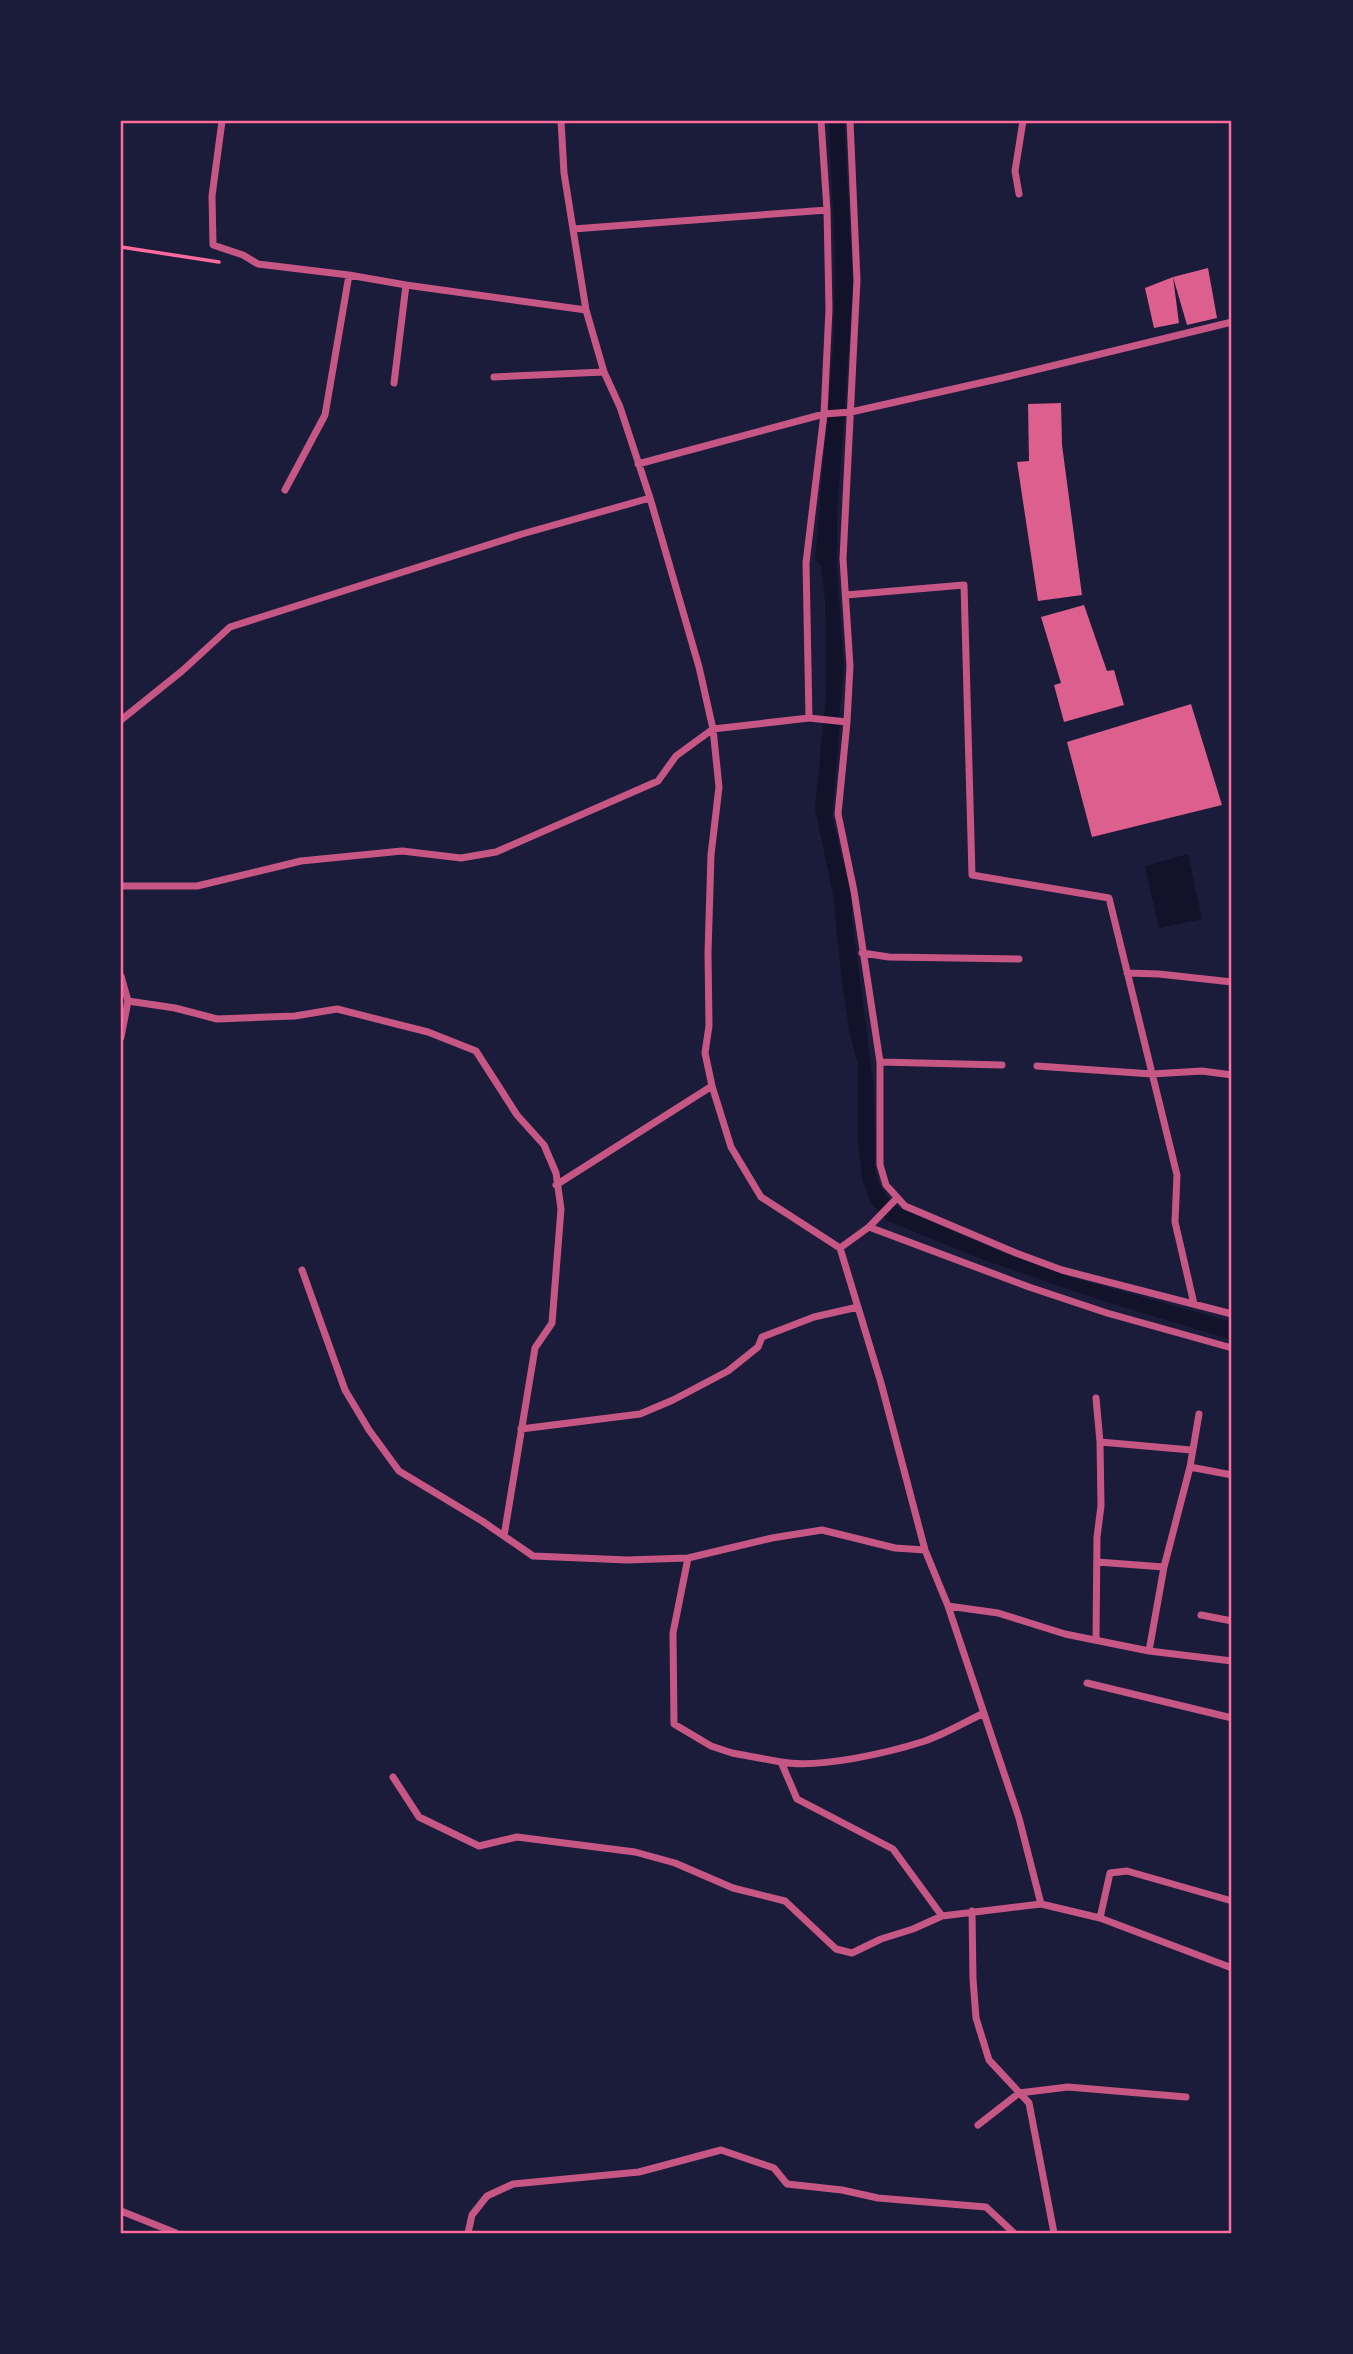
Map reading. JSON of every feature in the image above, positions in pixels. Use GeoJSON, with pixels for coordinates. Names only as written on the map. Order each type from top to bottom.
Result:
{"type":"FeatureCollection","features":[{"type":"Feature","properties":{"kind":"street"},"geometry":{"type":"LineString","coordinates":[[222,121],[212,196],[213,244],[243,255],[258,264],[586,310]]}},
{"type":"Feature","properties":{"kind":"street"},"geometry":{"type":"LineString","coordinates":[[561,121],[564,173],[586,310],[604,372],[620,407],[650,498],[699,667],[713,729],[719,787],[711,855],[709,1026],[705,1052],[712,1086],[731,1147],[761,1197],[840,1248],[895,1434],[925,1550],[948,1606],[1019,1818],[1041,1904]]}},
{"type":"Feature","properties":{"kind":"street"},"geometry":{"type":"LineString","coordinates":[[809,718],[806,563],[824,414],[829,309],[827,210],[821,121]]}},
{"type":"Feature","properties":{"kind":"street"},"geometry":{"type":"LineString","coordinates":[[852,121],[858,280],[843,559],[850,666],[838,814],[854,891],[880,1062],[880,1165],[886,1185],[905,1206],[1062,1270],[1232,1314]]}},
{"type":"Feature","properties":{"kind":"street"},"geometry":{"type":"LineString","coordinates":[[1019,194],[1015,171],[1023,121]]}},
{"type":"Feature","properties":{"kind":"street"},"geometry":{"type":"LineString","coordinates":[[573,229],[827,210]]}},
{"type":"Feature","properties":{"kind":"street"},"geometry":{"type":"LineString","coordinates":[[285,490],[325,415],[349,275]]}},
{"type":"Feature","properties":{"kind":"street"},"geometry":{"type":"LineString","coordinates":[[394,383],[406,285]]}},
{"type":"Feature","properties":{"kind":"street"},"geometry":{"type":"LineString","coordinates":[[638,464],[824,414],[851,412],[1002,378],[1232,322]]}},
{"type":"Feature","properties":{"kind":"street"},"geometry":{"type":"LineString","coordinates":[[495,377],[604,372]]}},
{"type":"Feature","properties":{"kind":"street"},"geometry":{"type":"LineString","coordinates":[[121,720],[182,671],[230,627],[522,534],[650,498]]}},
{"type":"Feature","properties":{"kind":"street"},"geometry":{"type":"LineString","coordinates":[[846,595],[964,585],[972,875],[1109,898],[1177,1175],[1175,1222],[1194,1304]]}},
{"type":"Feature","properties":{"kind":"street"},"geometry":{"type":"LineString","coordinates":[[121,886],[197,886],[301,861],[402,851],[461,858],[495,852],[658,781],[676,756],[713,729],[809,718],[847,722]]}},
{"type":"Feature","properties":{"kind":"street"},"geometry":{"type":"LineString","coordinates":[[862,953],[889,957],[1019,959]]}},
{"type":"Feature","properties":{"kind":"street"},"geometry":{"type":"LineString","coordinates":[[1127,973],[1232,982]]}},
{"type":"Feature","properties":{"kind":"street"},"geometry":{"type":"LineString","coordinates":[[121,976],[128,1001],[121,1037]]}},
{"type":"Feature","properties":{"kind":"street"},"geometry":{"type":"LineString","coordinates":[[128,1001],[175,1008],[217,1019],[295,1016],[337,1009],[428,1032],[475,1051],[517,1115],[544,1145],[556,1173],[561,1209],[552,1323],[535,1348],[503,1536]]}},
{"type":"Feature","properties":{"kind":"street"},"geometry":{"type":"LineString","coordinates":[[880,1062],[1002,1065]]}},
{"type":"Feature","properties":{"kind":"street"},"geometry":{"type":"LineString","coordinates":[[1037,1066],[1152,1074],[1202,1072],[1232,1075]]}},
{"type":"Feature","properties":{"kind":"street"},"geometry":{"type":"LineString","coordinates":[[556,1185],[712,1086]]}},
{"type":"Feature","properties":{"kind":"street"},"geometry":{"type":"LineString","coordinates":[[840,1248],[869,1227],[896,1199]]}},
{"type":"Feature","properties":{"kind":"street"},"geometry":{"type":"LineString","coordinates":[[869,1227],[1107,1313],[1232,1348]]}},
{"type":"Feature","properties":{"kind":"street"},"geometry":{"type":"LineString","coordinates":[[302,1270],[345,1390],[369,1430],[399,1471],[482,1521],[533,1556],[627,1560],[688,1558],[772,1538],[822,1530],[895,1548],[925,1550]]}},
{"type":"Feature","properties":{"kind":"street"},"geometry":{"type":"LineString","coordinates":[[521,1429],[640,1414],[728,1371],[758,1347],[762,1337],[814,1317],[859,1307]]}},
{"type":"Feature","properties":{"kind":"street"},"geometry":{"type":"LineString","coordinates":[[1096,1398],[1101,1506],[1097,1537],[1096,1640]]}},
{"type":"Feature","properties":{"kind":"street"},"geometry":{"type":"LineString","coordinates":[[1149,1651],[1164,1567],[1190,1468],[1199,1414]]}},
{"type":"Feature","properties":{"kind":"street"},"geometry":{"type":"LineString","coordinates":[[1100,1442],[1191,1450]]}},
{"type":"Feature","properties":{"kind":"street"},"geometry":{"type":"LineString","coordinates":[[1190,1468],[1232,1475]]}},
{"type":"Feature","properties":{"kind":"street"},"geometry":{"type":"LineString","coordinates":[[688,1558],[673,1633],[674,1724],[711,1746],[732,1753],[793,1764],[830,1761],[926,1740],[984,1713]]}},
{"type":"Feature","properties":{"kind":"street"},"geometry":{"type":"LineString","coordinates":[[1097,1562],[1164,1567]]}},
{"type":"Feature","properties":{"kind":"street"},"geometry":{"type":"LineString","coordinates":[[948,1606],[998,1613],[1065,1634],[1149,1651],[1232,1661]]}},
{"type":"Feature","properties":{"kind":"street"},"geometry":{"type":"LineString","coordinates":[[1201,1615],[1232,1621]]}},
{"type":"Feature","properties":{"kind":"street"},"geometry":{"type":"LineString","coordinates":[[1087,1683],[1232,1717]]}},
{"type":"Feature","properties":{"kind":"street"},"geometry":{"type":"LineString","coordinates":[[781,1762],[797,1800],[893,1849],[943,1916]]}},
{"type":"Feature","properties":{"kind":"street"},"geometry":{"type":"LineString","coordinates":[[393,1777],[419,1817],[480,1846],[517,1837],[635,1853],[675,1864],[733,1888],[785,1901],[836,1949],[852,1953],[943,1916],[1041,1904],[1100,1919],[1232,1968]]}},
{"type":"Feature","properties":{"kind":"street"},"geometry":{"type":"LineString","coordinates":[[1100,1919],[1111,1873],[1127,1871],[1232,1901]]}},
{"type":"Feature","properties":{"kind":"street"},"geometry":{"type":"LineString","coordinates":[[972,1911],[972,1979],[976,2018],[989,2060],[1029,2103],[1054,2233]]}},
{"type":"Feature","properties":{"kind":"street"},"geometry":{"type":"LineString","coordinates":[[978,2125],[1019,2093],[1068,2087],[1186,2097]]}},
{"type":"Feature","properties":{"kind":"street"},"geometry":{"type":"LineString","coordinates":[[468,2233],[472,2215],[487,2196],[513,2184],[639,2172],[722,2150],[774,2168],[787,2184],[842,2190],[878,2198],[986,2207],[1014,2233]]}},
{"type":"Feature","properties":{"kind":"street"},"geometry":{"type":"LineString","coordinates":[[121,2211],[176,2233]]}},
{"type":"Feature","properties":{"kind":"path"},"geometry":{"type":"LineString","coordinates":[[121,247],[228,263],[243,255]]}},
{"type":"Feature","properties":{"kind":"shaded area"},"geometry":{"type":"Polygon","coordinates":[[[829,121],[844,121],[853,285],[837,517],[837,571],[844,668],[839,716],[835,716],[840,717],[840,724],[832,816],[852,899],[852,919],[874,1089],[875,1170],[879,1184],[899,1208],[1006,1254],[1074,1278],[1232,1322],[1232,1340],[1100,1300],[981,1259],[888,1221],[870,1202],[862,1178],[858,1139],[858,1063],[850,1035],[842,982],[833,894],[815,809],[826,696],[825,599],[821,566],[815,560],[834,338],[835,255],[829,121]]]}},
{"type":"Feature","properties":{"kind":"shaded area"},"geometry":{"type":"Polygon","coordinates":[[[1188,854],[1202,919],[1159,928],[1145,866],[1188,854]]]}},
{"type":"Feature","properties":{"kind":"building"},"geometry":{"type":"Polygon","coordinates":[[[1208,268],[1217,318],[1187,325],[1173,277],[1208,268]]]}},
{"type":"Feature","properties":{"kind":"building"},"geometry":{"type":"Polygon","coordinates":[[[1173,277],[1179,323],[1154,328],[1145,288],[1173,277]]]}},
{"type":"Feature","properties":{"kind":"building"},"geometry":{"type":"Polygon","coordinates":[[[1061,403],[1062,445],[1082,595],[1038,601],[1017,462],[1029,461],[1028,404],[1061,403]]]}},
{"type":"Feature","properties":{"kind":"building"},"geometry":{"type":"Polygon","coordinates":[[[1084,605],[1107,671],[1114,670],[1124,705],[1064,722],[1054,685],[1061,683],[1041,617],[1084,605]]]}},
{"type":"Feature","properties":{"kind":"building"},"geometry":{"type":"Polygon","coordinates":[[[1191,704],[1222,805],[1092,837],[1067,742],[1191,704]]]}}]}
